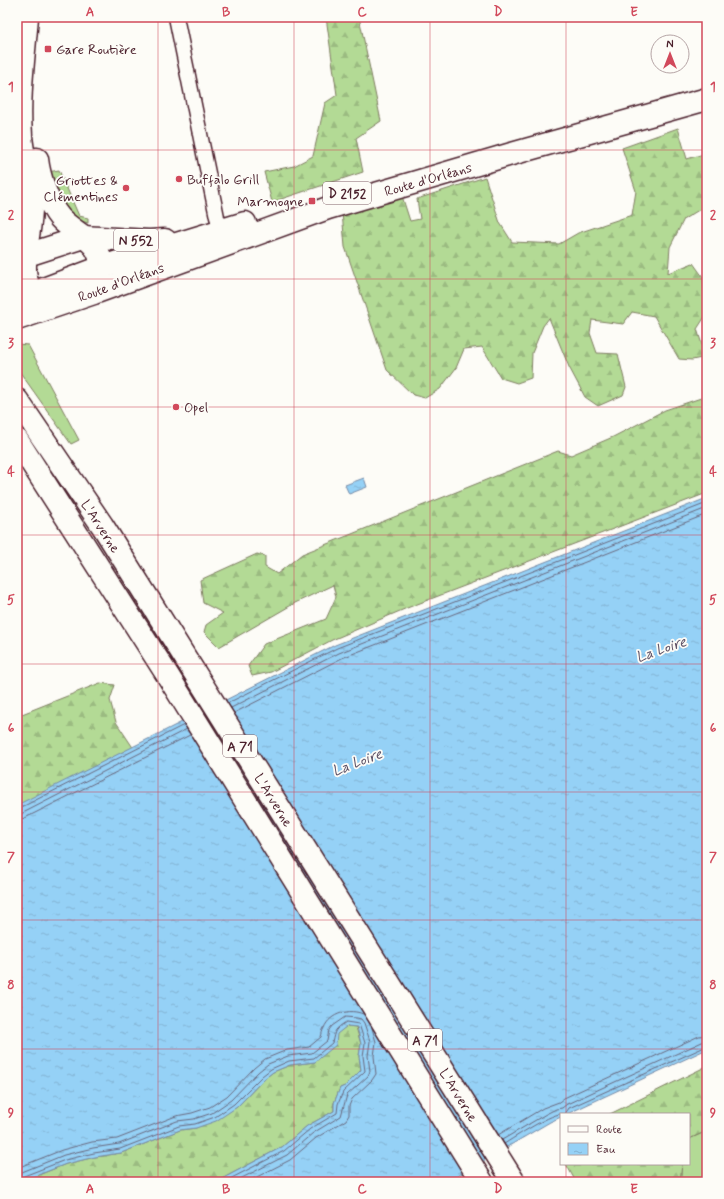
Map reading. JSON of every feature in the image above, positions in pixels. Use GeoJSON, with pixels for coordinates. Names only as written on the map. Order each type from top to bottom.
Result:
{"type":"FeatureCollection","features":[{"type":"Feature","properties":{"kind":"main road"},"geometry":{"type":"LineString","coordinates":[[26,25],[32,64],[35,149],[38,172],[61,220],[95,245],[102,267],[94,293]]}},
{"type":"Feature","properties":{"kind":"main road"},"geometry":{"type":"LineString","coordinates":[[26,25],[22,66],[21,136],[31,209],[31,223],[21,263],[31,301]]}},
{"type":"Feature","properties":{"kind":"main road","name":"Route d'Orléans"},"geometry":{"type":"LineString","coordinates":[[17,319],[31,301],[102,267],[221,230],[620,114],[707,85]]}},
{"type":"Feature","properties":{"kind":"main road","name":"Route d'Orléans"},"geometry":{"type":"LineString","coordinates":[[31,301],[94,293],[328,208],[502,156],[707,99]]}},
{"type":"Feature","properties":{"kind":"main road"},"geometry":{"type":"LineString","coordinates":[[21,263],[83,237]]}},
{"type":"Feature","properties":{"kind":"main road","name":"N 552"},"geometry":{"type":"LineString","coordinates":[[83,237],[149,241],[188,240]]}},
{"type":"Feature","properties":{"kind":"main road","name":"L'Arverne"},"geometry":{"type":"LineString","coordinates":[[17,400],[74,483],[144,593],[514,1182]]}},
{"type":"Feature","properties":{"kind":"main road","name":"L'Arverne"},"geometry":{"type":"LineString","coordinates":[[17,440],[172,683],[482,1182]]}},
{"type":"Feature","properties":{"kind":"street"},"geometry":{"type":"LineString","coordinates":[[176,17],[217,217],[221,230]]}},
{"type":"Feature","properties":{"kind":"green space"},"geometry":{"type":"Polygon","coordinates":[[[326,17],[359,17],[381,121],[356,138],[363,172],[272,202],[264,172],[294,166],[313,156],[325,103],[337,95],[326,17]]]}},
{"type":"Feature","properties":{"kind":"green space"},"geometry":{"type":"Polygon","coordinates":[[[678,128],[687,159],[707,153],[707,205],[684,219],[670,247],[668,273],[693,263],[703,277],[706,315],[697,329],[706,357],[692,360],[679,359],[654,316],[632,312],[623,324],[592,320],[590,333],[597,353],[618,354],[626,387],[623,395],[598,406],[585,397],[569,367],[549,318],[543,326],[532,353],[531,378],[517,383],[501,378],[482,347],[464,349],[456,368],[440,389],[425,398],[413,395],[387,370],[345,247],[342,212],[401,193],[410,221],[420,219],[417,199],[485,177],[500,223],[512,242],[559,244],[578,233],[632,215],[636,191],[622,148],[678,128]]]}},
{"type":"Feature","properties":{"kind":"green space"},"geometry":{"type":"Polygon","coordinates":[[[59,170],[79,216],[88,218],[88,223],[74,219],[65,211],[48,172],[59,170]]]}},
{"type":"Feature","properties":{"kind":"green space"},"geometry":{"type":"Polygon","coordinates":[[[17,344],[28,345],[79,440],[71,444],[17,368],[17,344]]]}},
{"type":"Feature","properties":{"kind":"green space"},"geometry":{"type":"Polygon","coordinates":[[[707,396],[707,493],[407,608],[332,640],[271,672],[252,676],[248,666],[264,644],[326,619],[336,597],[333,585],[295,603],[219,647],[204,632],[206,625],[223,613],[203,603],[200,580],[257,554],[265,556],[265,567],[277,574],[302,554],[558,451],[571,455],[613,437],[665,410],[707,396]]]}},
{"type":"Feature","properties":{"kind":"green space"},"geometry":{"type":"Polygon","coordinates":[[[100,683],[115,685],[110,700],[116,722],[136,752],[17,814],[17,716],[100,683]]]}},
{"type":"Feature","properties":{"kind":"green space"},"geometry":{"type":"Polygon","coordinates":[[[347,1026],[356,1027],[361,1044],[359,1056],[361,1070],[345,1086],[340,1088],[334,1103],[334,1111],[307,1126],[282,1147],[216,1182],[21,1182],[66,1164],[121,1153],[180,1130],[196,1128],[237,1107],[264,1079],[273,1072],[290,1065],[315,1062],[337,1033],[347,1026]]]}},
{"type":"Feature","properties":{"kind":"green space"},"geometry":{"type":"Polygon","coordinates":[[[707,1066],[707,1131],[690,1139],[690,1113],[612,1113],[707,1066]]]}},
{"type":"Feature","properties":{"kind":"green space"},"geometry":{"type":"Polygon","coordinates":[[[707,1131],[707,1182],[680,1182],[682,1165],[690,1165],[690,1139],[707,1131]]]}},
{"type":"Feature","properties":{"kind":"green space"},"geometry":{"type":"Polygon","coordinates":[[[567,1165],[682,1165],[680,1182],[576,1182],[567,1165]]]}},
{"type":"Feature","properties":{"kind":"water"},"geometry":{"type":"Polygon","coordinates":[[[364,478],[367,487],[349,494],[345,485],[364,478]]]}},
{"type":"Feature","properties":{"kind":"water","name":"La Loire"},"geometry":{"type":"Polygon","coordinates":[[[707,498],[707,1049],[569,1113],[560,1113],[560,1117],[447,1182],[216,1182],[282,1147],[307,1126],[334,1111],[334,1103],[340,1088],[345,1086],[361,1070],[359,1056],[361,1044],[357,1027],[347,1026],[337,1034],[336,1045],[315,1062],[290,1065],[273,1072],[264,1079],[237,1107],[216,1121],[196,1128],[180,1130],[121,1153],[66,1164],[17,1182],[17,805],[335,645],[707,498]]]}},
{"type":"Feature","properties":{"kind":"place","name":"Gare Routière"},"geometry":{"type":"Point","coordinates":[48,49]}},
{"type":"Feature","properties":{"kind":"place","name":"Buffalo Grill"},"geometry":{"type":"Point","coordinates":[179,179]}},
{"type":"Feature","properties":{"kind":"place","name":"Griottes & Clémentines"},"geometry":{"type":"Point","coordinates":[126,188]}},
{"type":"Feature","properties":{"kind":"place","name":"Marmogne"},"geometry":{"type":"Point","coordinates":[312,201]}},
{"type":"Feature","properties":{"kind":"place","name":"Opel"},"geometry":{"type":"Point","coordinates":[176,407]}}]}
